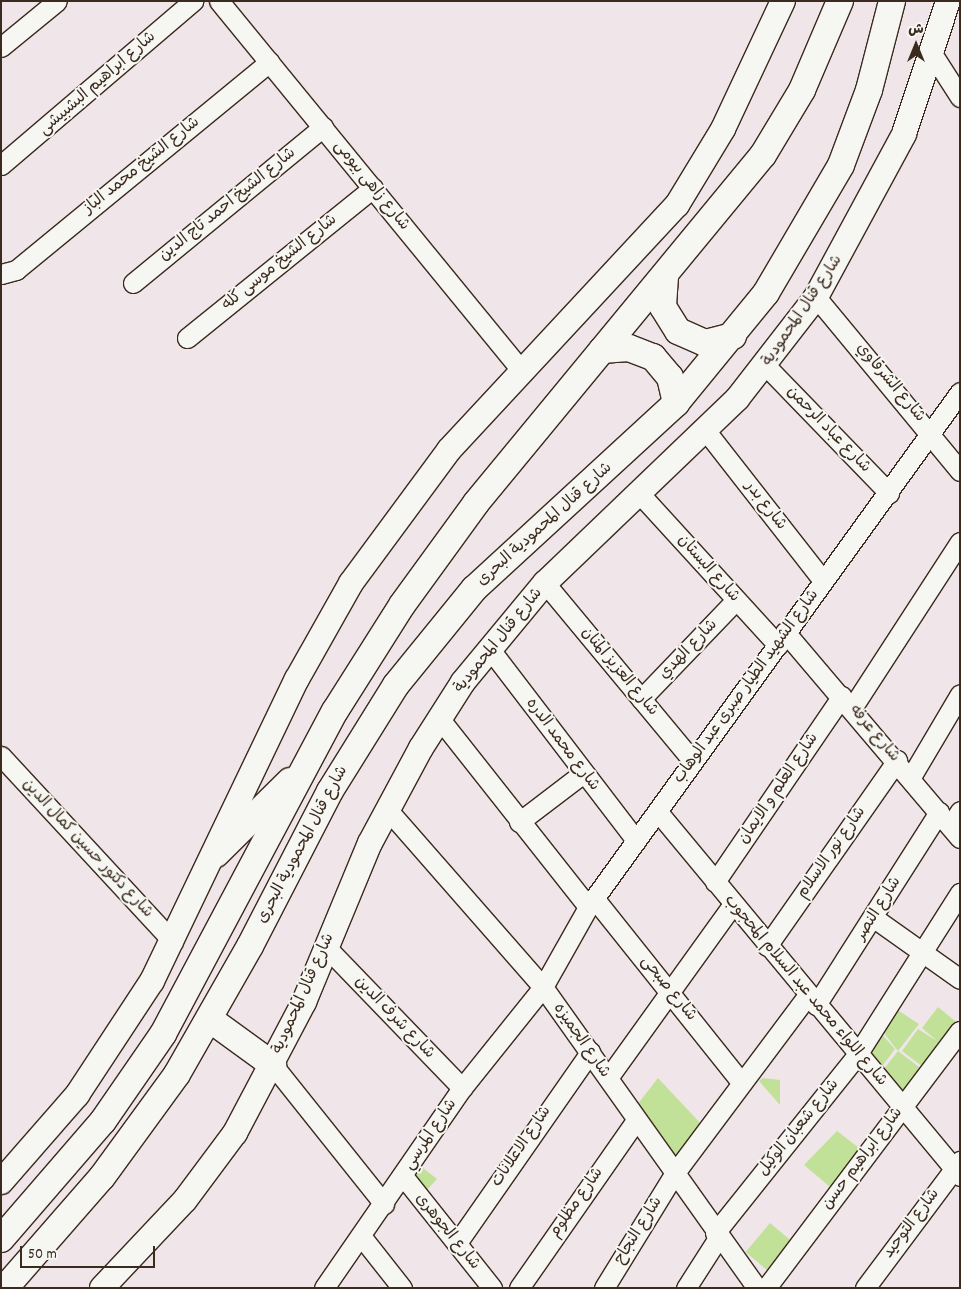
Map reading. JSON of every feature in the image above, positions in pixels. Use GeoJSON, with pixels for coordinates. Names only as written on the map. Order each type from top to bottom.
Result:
{"type":"FeatureCollection","features":[{"type":"Feature","properties":{"kind":"main road","name":"شارع قنال المحمودية البحرى"},"geometry":{"type":"LineString","coordinates":[[1,1239],[103,1121],[163,1034],[305,766],[368,657],[433,561],[602,350],[741,186],[778,131],[819,56],[840,1]]}},
{"type":"Feature","properties":{"kind":"main road","name":"شارع قنال المحمودية البحرى"},"geometry":{"type":"LineString","coordinates":[[5,1288],[102,1177],[210,1020],[330,791],[396,685],[474,589],[676,403],[733,336],[796,247],[841,164],[869,90],[892,1]]}},
{"type":"Feature","properties":{"kind":"main road"},"geometry":{"type":"LineString","coordinates":[[664,278],[662,306],[678,331],[705,343],[733,336]]}},
{"type":"Feature","properties":{"kind":"main road"},"geometry":{"type":"LineString","coordinates":[[602,350],[628,348],[653,357],[670,377],[676,403]]}},
{"type":"Feature","properties":{"kind":"main road"},"geometry":{"type":"LineString","coordinates":[[216,854],[305,766]]}},
{"type":"Feature","properties":{"kind":"main road"},"geometry":{"type":"LineString","coordinates":[[210,1020],[273,1065]]}},
{"type":"Feature","properties":{"kind":"street"},"geometry":{"type":"LineString","coordinates":[[1,47],[57,1]]}},
{"type":"Feature","properties":{"kind":"street","name":"شارع ابراهيم البشبيشى"},"geometry":{"type":"LineString","coordinates":[[1,165],[193,1]]}},
{"type":"Feature","properties":{"kind":"street","name":"شارع زاهى بيومى"},"geometry":{"type":"LineString","coordinates":[[219,1],[522,371]]}},
{"type":"Feature","properties":{"kind":"street"},"geometry":{"type":"LineString","coordinates":[[5,1170],[104,1058],[173,942],[297,679],[351,583],[437,464],[677,205],[723,128],[783,1]]}},
{"type":"Feature","properties":{"kind":"street","name":"شارع قنال المحمودية"},"geometry":{"type":"LineString","coordinates":[[102,1288],[158,1232],[211,1168],[273,1065],[387,809],[440,718],[489,648],[545,583],[706,430],[766,366],[816,297],[886,172],[933,56],[948,1]]}},
{"type":"Feature","properties":{"kind":"street"},"geometry":{"type":"LineString","coordinates":[[933,56],[960,97]]}},
{"type":"Feature","properties":{"kind":"street","name":"شارع الشيخ محمد الباز"},"geometry":{"type":"LineString","coordinates":[[9,272],[269,62]]}},
{"type":"Feature","properties":{"kind":"street","name":"شارع الشيخ احمد تاج الدين"},"geometry":{"type":"LineString","coordinates":[[133,282],[323,127]]}},
{"type":"Feature","properties":{"kind":"street","name":"شارع الشيخ موسى كله"},"geometry":{"type":"LineString","coordinates":[[187,338],[372,188]]}},
{"type":"Feature","properties":{"kind":"street","name":"شارع الشرقاوي"},"geometry":{"type":"LineString","coordinates":[[816,297],[933,433],[960,471]]}},
{"type":"Feature","properties":{"kind":"street","name":"شارع عباد الرحمن"},"geometry":{"type":"LineString","coordinates":[[766,366],[889,493]]}},
{"type":"Feature","properties":{"kind":"street","name":"شارع الشهيد الطيار صبرى عبد الوهاب"},"geometry":{"type":"LineString","coordinates":[[543,986],[591,902],[933,433],[960,392]]}},
{"type":"Feature","properties":{"kind":"street","name":"شارع بدر"},"geometry":{"type":"LineString","coordinates":[[706,430],[824,581]]}},
{"type":"Feature","properties":{"kind":"street","name":"شارع البستان"},"geometry":{"type":"LineString","coordinates":[[639,492],[736,600],[782,639]]}},
{"type":"Feature","properties":{"kind":"street","name":"شارع العلم و الايمان"},"geometry":{"type":"LineString","coordinates":[[715,882],[847,702],[960,542]]}},
{"type":"Feature","properties":{"kind":"street","name":"شارع العزيز المنان"},"geometry":{"type":"LineString","coordinates":[[545,583],[693,761]]}},
{"type":"Feature","properties":{"kind":"street","name":"شارع الهدي"},"geometry":{"type":"LineString","coordinates":[[641,699],[736,600]]}},
{"type":"Feature","properties":{"kind":"street","name":"شارع عرفه"},"geometry":{"type":"LineString","coordinates":[[782,639],[847,702],[952,822]]}},
{"type":"Feature","properties":{"kind":"street","name":"شارع محمد الدره"},"geometry":{"type":"LineString","coordinates":[[489,648],[582,774],[636,840]]}},
{"type":"Feature","properties":{"kind":"street"},"geometry":{"type":"LineString","coordinates":[[911,777],[960,694]]}},
{"type":"Feature","properties":{"kind":"street","name":"شارع صبحى"},"geometry":{"type":"LineString","coordinates":[[440,718],[519,822],[669,990],[741,1082]]}},
{"type":"Feature","properties":{"kind":"street","name":"شارع دكتور حسين كمال الدين"},"geometry":{"type":"LineString","coordinates":[[1,756],[173,942]]}},
{"type":"Feature","properties":{"kind":"street","name":"شارع نور الاسلام"},"geometry":{"type":"LineString","coordinates":[[767,946],[897,760]]}},
{"type":"Feature","properties":{"kind":"street"},"geometry":{"type":"LineString","coordinates":[[519,822],[582,774]]}},
{"type":"Feature","properties":{"kind":"street","name":"شارع الجميزه"},"geometry":{"type":"LineString","coordinates":[[387,809],[543,986],[716,1236],[757,1288]]}},
{"type":"Feature","properties":{"kind":"street","name":"شارع اللواء محمد عبد السلام المحجوب"},"geometry":{"type":"LineString","coordinates":[[658,812],[857,1055],[958,1168]]}},
{"type":"Feature","properties":{"kind":"street","name":"شارع النصر"},"geometry":{"type":"LineString","coordinates":[[674,1174],[741,1082],[812,1000],[874,918],[952,822]]}},
{"type":"Feature","properties":{"kind":"street","name":"شارع شعبان الوكيل"},"geometry":{"type":"LineString","coordinates":[[686,1288],[716,1236],[857,1055],[960,893]]}},
{"type":"Feature","properties":{"kind":"street"},"geometry":{"type":"LineString","coordinates":[[608,1078],[669,990],[733,904]]}},
{"type":"Feature","properties":{"kind":"street"},"geometry":{"type":"LineString","coordinates":[[874,918],[960,979]]}},
{"type":"Feature","properties":{"kind":"street","name":"شارع شرف الدين"},"geometry":{"type":"LineString","coordinates":[[326,947],[462,1088]]}},
{"type":"Feature","properties":{"kind":"street","name":"شارع المرسي"},"geometry":{"type":"LineString","coordinates":[[324,1288],[362,1236],[462,1088],[543,986]]}},
{"type":"Feature","properties":{"kind":"street","name":"شارع ابراهيم حسن"},"geometry":{"type":"LineString","coordinates":[[766,1288],[960,1031]]}},
{"type":"Feature","properties":{"kind":"street","name":"شارع الاعلانات"},"geometry":{"type":"LineString","coordinates":[[457,1243],[590,1052]]}},
{"type":"Feature","properties":{"kind":"street"},"geometry":{"type":"LineString","coordinates":[[273,1065],[384,1204]]}},
{"type":"Feature","properties":{"kind":"street","name":"شارع مظلوم"},"geometry":{"type":"LineString","coordinates":[[519,1288],[636,1120]]}},
{"type":"Feature","properties":{"kind":"street","name":"شارع التوحيد"},"geometry":{"type":"LineString","coordinates":[[865,1288],[958,1168]]}},
{"type":"Feature","properties":{"kind":"street","name":"شارع النجاح"},"geometry":{"type":"LineString","coordinates":[[604,1288],[674,1174]]}},
{"type":"Feature","properties":{"kind":"street","name":"شارع الجوهرى"},"geometry":{"type":"LineString","coordinates":[[403,1176],[492,1288]]}},
{"type":"Feature","properties":{"kind":"street"},"geometry":{"type":"LineString","coordinates":[[362,1236],[402,1288]]}},
{"type":"Feature","properties":{"kind":"green space"},"geometry":{"type":"Polygon","coordinates":[[[893,1007],[919,1024],[898,1051],[880,1028],[893,1007]]]}},
{"type":"Feature","properties":{"kind":"green space"},"geometry":{"type":"Polygon","coordinates":[[[938,1007],[960,1025],[927,1070],[902,1051],[918,1029],[937,1041],[922,1028],[938,1007]]]}},
{"type":"Feature","properties":{"kind":"green space"},"geometry":{"type":"Polygon","coordinates":[[[878,1030],[895,1049],[877,1073],[861,1055],[878,1030]]]}},
{"type":"Feature","properties":{"kind":"green space"},"geometry":{"type":"Polygon","coordinates":[[[898,1051],[923,1070],[901,1101],[880,1074],[898,1051]]]}},
{"type":"Feature","properties":{"kind":"green space"},"geometry":{"type":"Polygon","coordinates":[[[658,1078],[703,1126],[670,1161],[637,1105],[658,1078]]]}},
{"type":"Feature","properties":{"kind":"green space"},"geometry":{"type":"Polygon","coordinates":[[[763,1078],[780,1080],[780,1105],[759,1081],[763,1078]]]}},
{"type":"Feature","properties":{"kind":"green space"},"geometry":{"type":"Polygon","coordinates":[[[837,1131],[863,1151],[836,1192],[804,1165],[837,1131]]]}},
{"type":"Feature","properties":{"kind":"green space"},"geometry":{"type":"Polygon","coordinates":[[[413,1160],[437,1179],[417,1201],[398,1181],[413,1160]]]}},
{"type":"Feature","properties":{"kind":"green space"},"geometry":{"type":"Polygon","coordinates":[[[770,1223],[796,1245],[772,1274],[746,1252],[770,1223]]]}}]}
